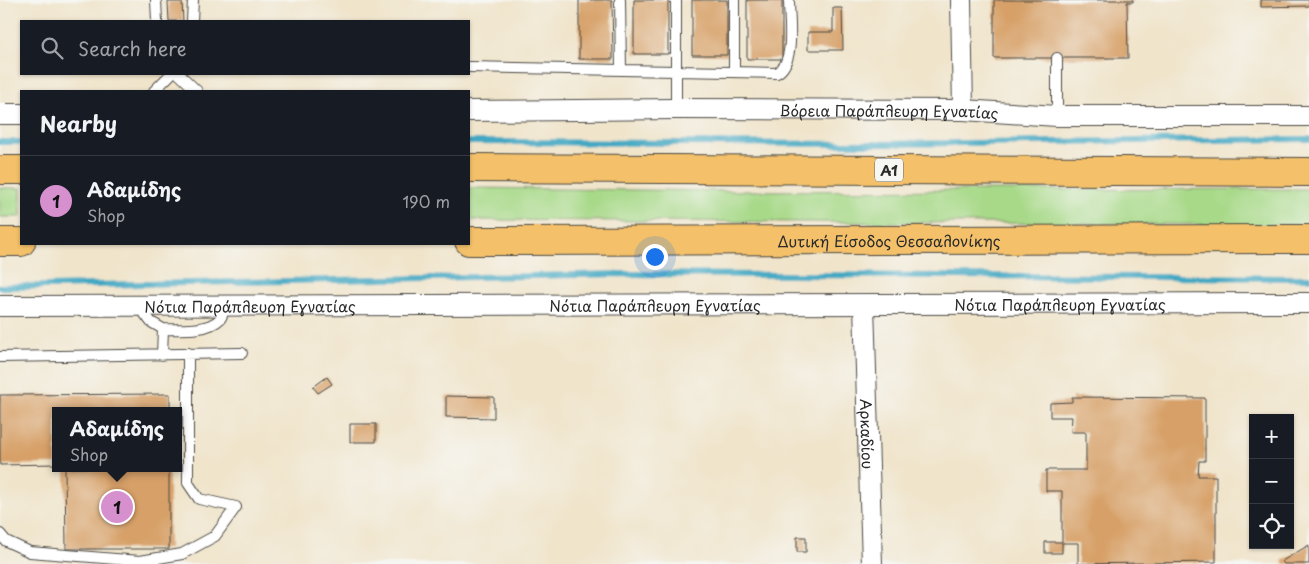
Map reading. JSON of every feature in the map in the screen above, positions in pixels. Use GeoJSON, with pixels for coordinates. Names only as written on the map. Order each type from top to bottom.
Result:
{"type":"FeatureCollection","features":[{"type":"Feature","properties":{"kind":"highway","name":"Α1"},"geometry":{"type":"LineString","coordinates":[[470,168],[1309,172]]}},
{"type":"Feature","properties":{"kind":"highway"},"geometry":{"type":"LineString","coordinates":[[0,170],[20,170]]}},
{"type":"Feature","properties":{"kind":"highway","name":"Δυτική Είσοδος Θεσσαλονίκης"},"geometry":{"type":"LineString","coordinates":[[470,241],[1309,239]]}},
{"type":"Feature","properties":{"kind":"highway"},"geometry":{"type":"LineString","coordinates":[[0,242],[20,242]]}},
{"type":"Feature","properties":{"kind":"street"},"geometry":{"type":"LineString","coordinates":[[961,0],[963,110]]}},
{"type":"Feature","properties":{"kind":"street","name":"Βόρεια Παράπλευρη Εγνατίας"},"geometry":{"type":"LineString","coordinates":[[470,111],[676,109],[963,110],[1057,116],[1309,116]]}},
{"type":"Feature","properties":{"kind":"street"},"geometry":{"type":"LineString","coordinates":[[0,114],[20,114]]}},
{"type":"Feature","properties":{"kind":"street","name":"Νότια Παράπλευρη Εγνατίας"},"geometry":{"type":"LineString","coordinates":[[0,306],[137,304],[864,305],[1309,303]]}},
{"type":"Feature","properties":{"kind":"street","name":"Αρκαδίου"},"geometry":{"type":"LineString","coordinates":[[864,305],[872,564]]}},
{"type":"Feature","properties":{"kind":"lane"},"geometry":{"type":"LineString","coordinates":[[156,0],[157,20]]}},
{"type":"Feature","properties":{"kind":"lane"},"geometry":{"type":"LineString","coordinates":[[192,20],[193,0]]}},
{"type":"Feature","properties":{"kind":"lane"},"geometry":{"type":"LineString","coordinates":[[620,0],[621,70]]}},
{"type":"Feature","properties":{"kind":"lane"},"geometry":{"type":"LineString","coordinates":[[676,0],[676,109]]}},
{"type":"Feature","properties":{"kind":"lane"},"geometry":{"type":"LineString","coordinates":[[734,0],[734,72]]}},
{"type":"Feature","properties":{"kind":"lane"},"geometry":{"type":"LineString","coordinates":[[470,67],[777,73],[785,68],[789,58],[789,0]]}},
{"type":"Feature","properties":{"kind":"lane"},"geometry":{"type":"LineString","coordinates":[[1057,58],[1057,116]]}},
{"type":"Feature","properties":{"kind":"lane"},"geometry":{"type":"LineString","coordinates":[[155,90],[170,75]]}},
{"type":"Feature","properties":{"kind":"lane"},"geometry":{"type":"LineString","coordinates":[[180,75],[196,90]]}},
{"type":"Feature","properties":{"kind":"lane"},"geometry":{"type":"LineString","coordinates":[[137,304],[151,322],[163,329],[211,325],[221,318],[225,304]]}},
{"type":"Feature","properties":{"kind":"lane"},"geometry":{"type":"LineString","coordinates":[[162,355],[163,329]]}},
{"type":"Feature","properties":{"kind":"lane"},"geometry":{"type":"LineString","coordinates":[[0,534],[6,541],[30,552],[140,560],[182,554],[216,536],[236,507],[199,499],[188,483],[188,353]]}},
{"type":"Feature","properties":{"kind":"lane"},"geometry":{"type":"LineString","coordinates":[[1,355],[242,353]]}},
{"type":"Feature","properties":{"kind":"green space"},"geometry":{"type":"Polygon","coordinates":[[[0,188],[20,188],[20,217],[0,217],[0,188]]]}},
{"type":"Feature","properties":{"kind":"green space"},"geometry":{"type":"Polygon","coordinates":[[[470,188],[733,191],[1309,189],[1309,225],[470,220],[470,188]]]}},
{"type":"Feature","properties":{"kind":"building"},"geometry":{"type":"Polygon","coordinates":[[[579,0],[612,0],[613,59],[579,59],[579,0]]]}},
{"type":"Feature","properties":{"kind":"building"},"geometry":{"type":"Polygon","coordinates":[[[634,0],[668,0],[668,54],[634,54],[634,0]]]}},
{"type":"Feature","properties":{"kind":"building"},"geometry":{"type":"Polygon","coordinates":[[[692,0],[727,0],[727,55],[692,55],[692,0]]]}},
{"type":"Feature","properties":{"kind":"building"},"geometry":{"type":"Polygon","coordinates":[[[747,0],[782,0],[782,59],[747,59],[747,0]]]}},
{"type":"Feature","properties":{"kind":"building"},"geometry":{"type":"Polygon","coordinates":[[[994,0],[1133,0],[1133,2],[1127,2],[1128,58],[994,58],[994,0]]]}},
{"type":"Feature","properties":{"kind":"building"},"geometry":{"type":"Polygon","coordinates":[[[1261,0],[1309,0],[1309,6],[1261,7],[1261,0]]]}},
{"type":"Feature","properties":{"kind":"building"},"geometry":{"type":"Polygon","coordinates":[[[168,2],[182,2],[183,20],[169,20],[168,2]]]}},
{"type":"Feature","properties":{"kind":"building"},"geometry":{"type":"Polygon","coordinates":[[[833,8],[842,8],[843,50],[808,50],[808,32],[833,32],[833,8]]]}},
{"type":"Feature","properties":{"kind":"building"},"geometry":{"type":"Polygon","coordinates":[[[327,377],[332,384],[318,393],[313,387],[327,377]]]}},
{"type":"Feature","properties":{"kind":"building"},"geometry":{"type":"Polygon","coordinates":[[[170,394],[170,407],[52,407],[52,464],[0,465],[0,395],[170,394]]]}},
{"type":"Feature","properties":{"kind":"building"},"geometry":{"type":"Polygon","coordinates":[[[446,396],[494,397],[494,418],[446,417],[446,396]]]}},
{"type":"Feature","properties":{"kind":"building"},"geometry":{"type":"Polygon","coordinates":[[[1072,397],[1205,398],[1205,461],[1199,461],[1198,476],[1216,476],[1216,562],[1078,564],[1078,543],[1062,543],[1062,553],[1045,553],[1045,542],[1062,542],[1062,491],[1046,491],[1046,470],[1086,470],[1086,432],[1071,432],[1072,417],[1050,417],[1050,403],[1072,402],[1072,397]]]}},
{"type":"Feature","properties":{"kind":"building"},"geometry":{"type":"Polygon","coordinates":[[[350,424],[376,424],[376,442],[350,442],[350,424]]]}},
{"type":"Feature","properties":{"kind":"building"},"geometry":{"type":"Polygon","coordinates":[[[65,472],[169,472],[169,549],[66,549],[65,472]]]}},
{"type":"Feature","properties":{"kind":"building"},"geometry":{"type":"Polygon","coordinates":[[[797,537],[806,537],[806,552],[797,552],[797,537]]]}},
{"type":"Feature","properties":{"kind":"building"},"geometry":{"type":"Polygon","coordinates":[[[1309,545],[1309,564],[1284,564],[1282,561],[1309,545]]]}},
{"type":"Feature","properties":{"kind":"waterway"},"geometry":{"type":"LineString","coordinates":[[470,142],[874,144],[1309,139]]}},
{"type":"Feature","properties":{"kind":"waterway"},"geometry":{"type":"LineString","coordinates":[[0,142],[20,142]]}},
{"type":"Feature","properties":{"kind":"waterway"},"geometry":{"type":"LineString","coordinates":[[0,287],[622,274],[1309,278]]}},
{"type":"Feature","properties":{"kind":"place","name":"Αδαμίδης"},"geometry":{"type":"Point","coordinates":[117,507]}}]}
